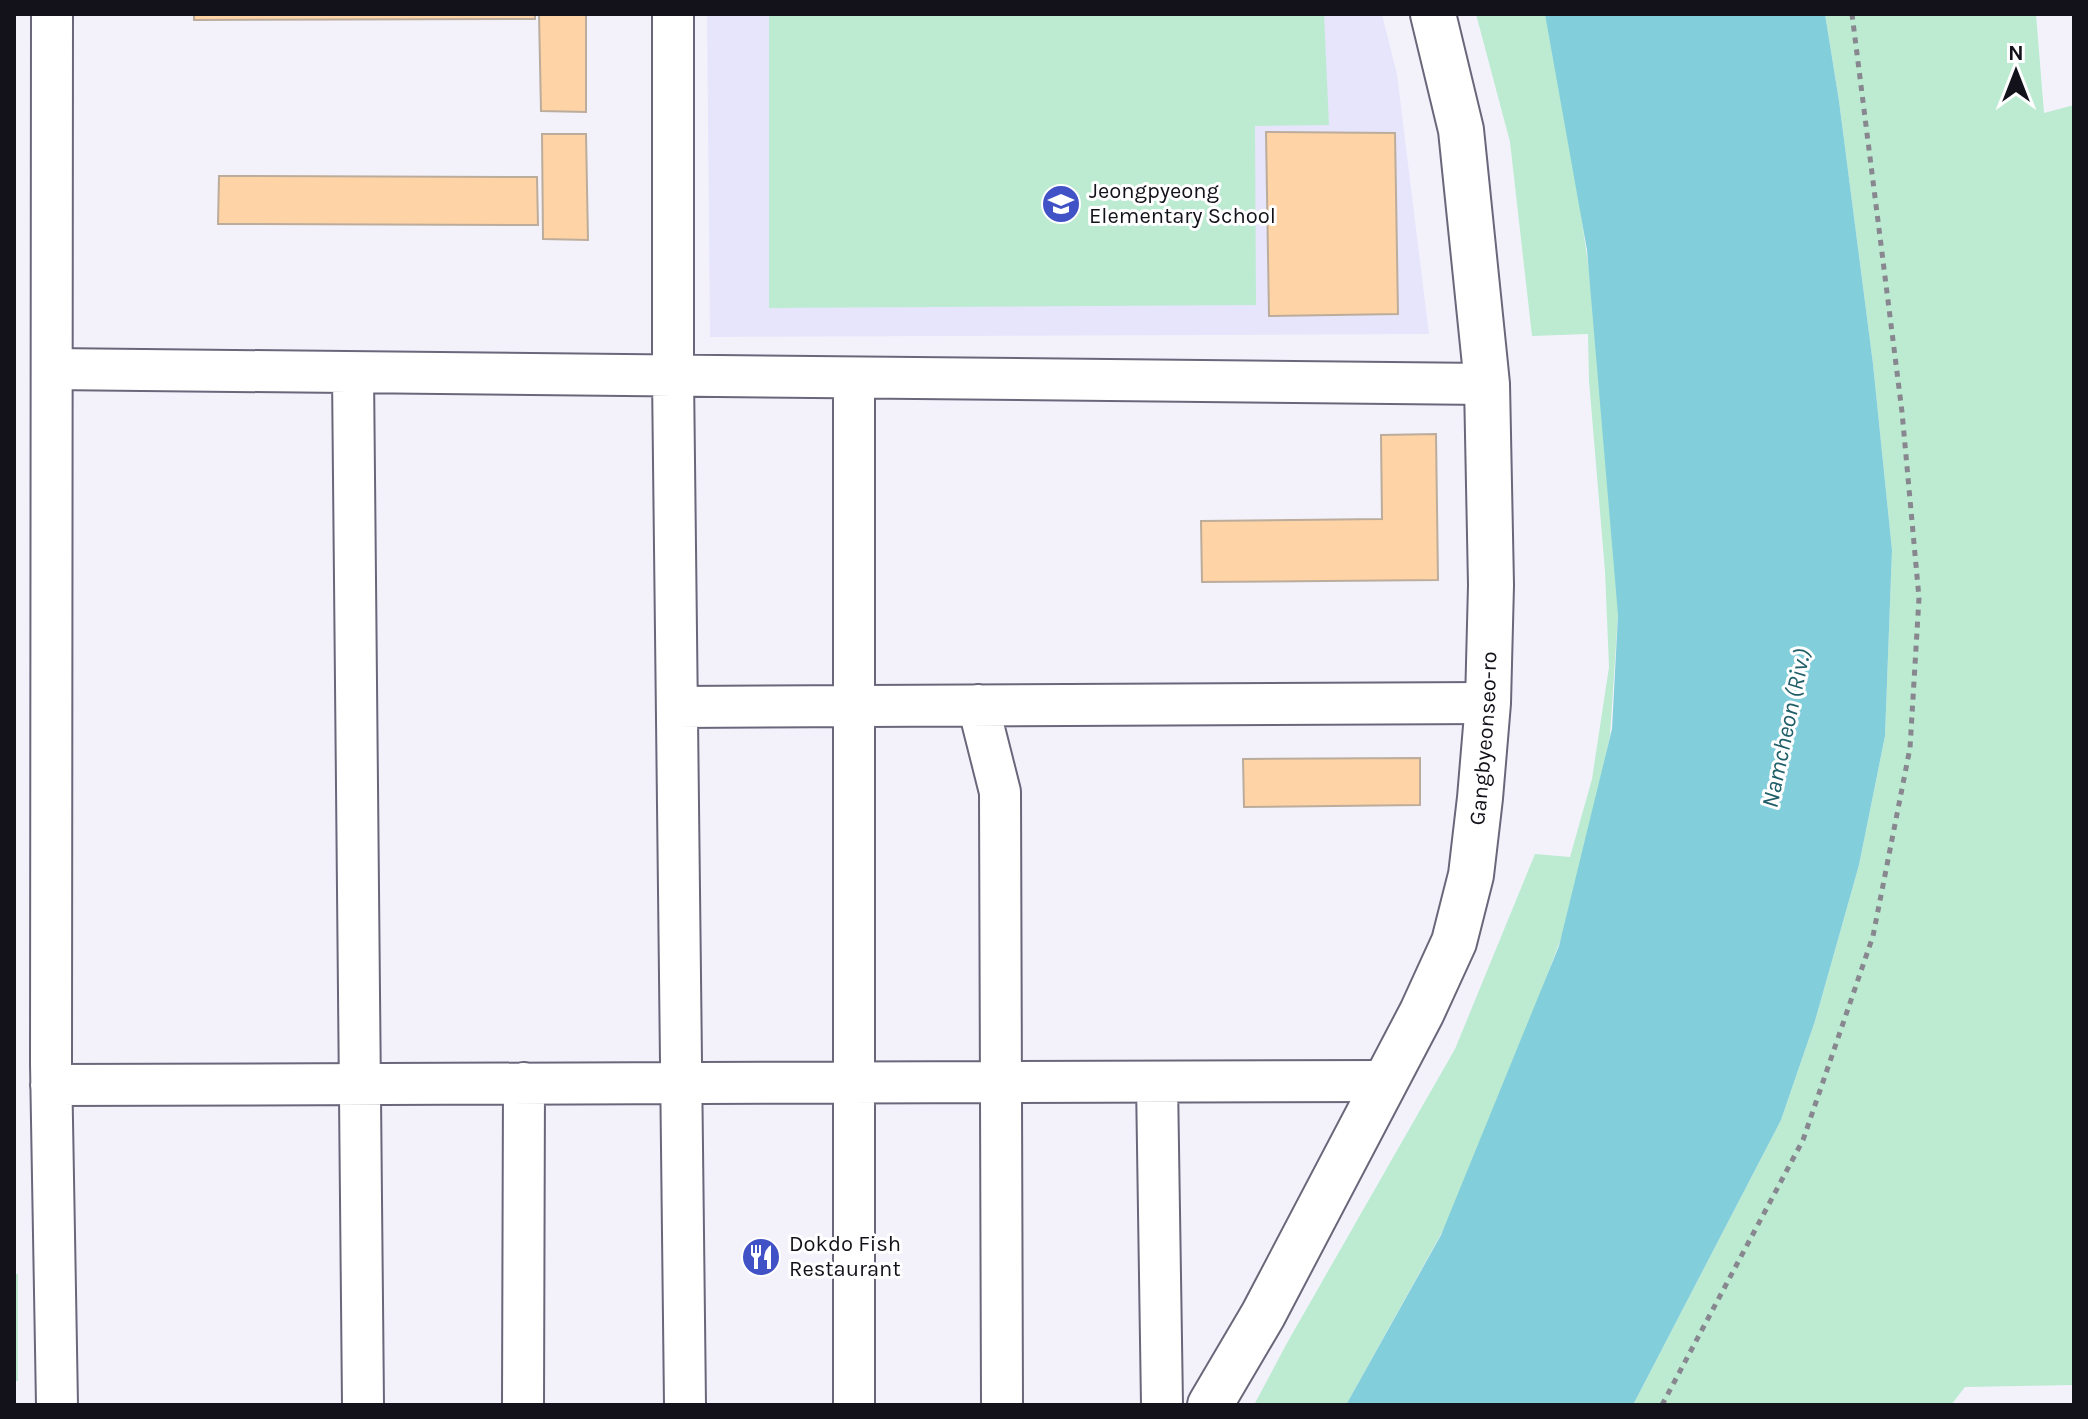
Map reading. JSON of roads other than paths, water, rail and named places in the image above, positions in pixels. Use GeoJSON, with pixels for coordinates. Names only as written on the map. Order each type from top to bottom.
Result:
{"type":"FeatureCollection","features":[{"type":"Feature","properties":{"kind":"street"},"geometry":{"type":"LineString","coordinates":[[52,14],[51,1085],[57,1405]]}},
{"type":"Feature","properties":{"kind":"street"},"geometry":{"type":"LineString","coordinates":[[673,14],[673,376],[685,1405]]}},
{"type":"Feature","properties":{"kind":"street","name":"Gangbyeonseo-ro"},"geometry":{"type":"LineString","coordinates":[[1210,1405],[1263,1315],[1422,1012],[1454,942],[1471,875],[1488,703],[1491,585],[1487,384],[1461,130],[1433,14]]}},
{"type":"Feature","properties":{"kind":"street"},"geometry":{"type":"LineString","coordinates":[[52,369],[1487,384]]}},
{"type":"Feature","properties":{"kind":"street"},"geometry":{"type":"LineString","coordinates":[[353,373],[363,1405]]}},
{"type":"Feature","properties":{"kind":"street"},"geometry":{"type":"LineString","coordinates":[[854,379],[854,1405]]}},
{"type":"Feature","properties":{"kind":"street"},"geometry":{"type":"LineString","coordinates":[[677,707],[1488,703]]}},
{"type":"Feature","properties":{"kind":"street"},"geometry":{"type":"LineString","coordinates":[[978,705],[1000,792],[1002,1405]]}},
{"type":"Feature","properties":{"kind":"street"},"geometry":{"type":"LineString","coordinates":[[51,1085],[1386,1081]]}},
{"type":"Feature","properties":{"kind":"street"},"geometry":{"type":"LineString","coordinates":[[1157,1082],[1162,1405]]}},
{"type":"Feature","properties":{"kind":"street"},"geometry":{"type":"LineString","coordinates":[[523,1405],[524,1083]]}},
{"type":"Feature","properties":{"kind":"water","name":"Namcheon (Riv.)"},"geometry":{"type":"Polygon","coordinates":[[[1545,14],[1825,14],[1873,364],[1892,550],[1885,736],[1859,865],[1815,1021],[1781,1120],[1633,1405],[1346,1405],[1441,1235],[1559,946],[1612,729],[1618,615],[1587,250],[1545,14]]]}},
{"type":"Feature","properties":{"kind":"place","name":"Jeongpyeong Elementary School"},"geometry":{"type":"Point","coordinates":[1061,204]}},
{"type":"Feature","properties":{"kind":"place","name":"Dokdo Fish Restaurant"},"geometry":{"type":"Point","coordinates":[761,1257]}}]}
